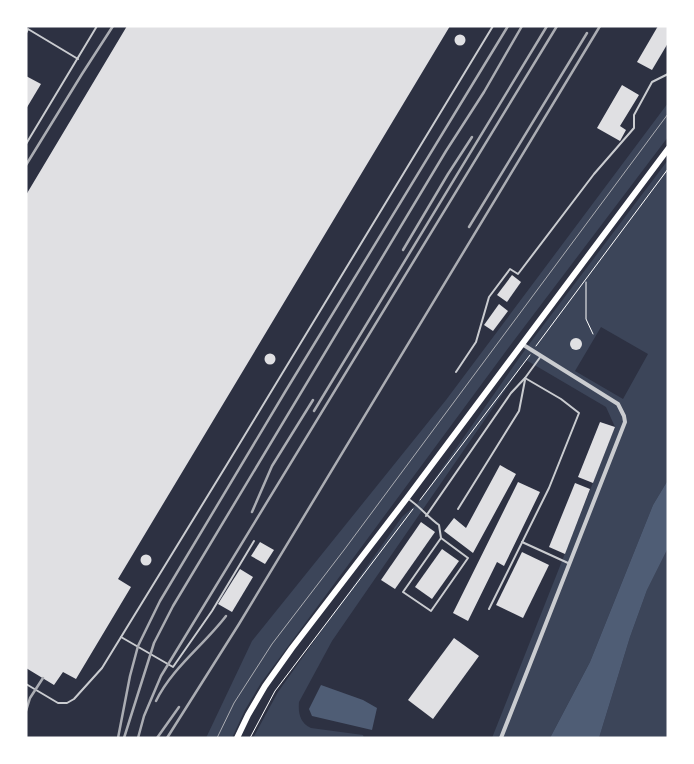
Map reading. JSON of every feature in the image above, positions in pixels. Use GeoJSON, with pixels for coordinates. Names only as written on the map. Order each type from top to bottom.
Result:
{"type":"FeatureCollection","features":[{"type":"Feature","properties":{"kind":"highway"},"geometry":{"type":"LineString","coordinates":[[237,738],[265,686],[292,648],[407,498],[668,149]]}},
{"type":"Feature","properties":{"kind":"street"},"geometry":{"type":"LineString","coordinates":[[501,738],[623,429],[624,416],[622,409],[612,400],[522,344]]}},
{"type":"Feature","properties":{"kind":"lane"},"geometry":{"type":"LineString","coordinates":[[26,144],[97,26]]}},
{"type":"Feature","properties":{"kind":"lane"},"geometry":{"type":"LineString","coordinates":[[26,684],[58,702],[67,703],[74,699],[102,668],[494,26]]}},
{"type":"Feature","properties":{"kind":"lane"},"geometry":{"type":"LineString","coordinates":[[26,33],[28,30],[78,59]]}},
{"type":"Feature","properties":{"kind":"lane"},"geometry":{"type":"LineString","coordinates":[[456,372],[476,342],[489,297],[510,269],[518,274],[594,174],[634,128],[634,115],[652,82],[668,74]]}},
{"type":"Feature","properties":{"kind":"lane"},"geometry":{"type":"LineString","coordinates":[[426,516],[511,392],[525,378],[541,356]]}},
{"type":"Feature","properties":{"kind":"lane"},"geometry":{"type":"LineString","coordinates":[[458,509],[519,411],[525,378]]}},
{"type":"Feature","properties":{"kind":"lane"},"geometry":{"type":"LineString","coordinates":[[489,609],[549,488],[579,413],[562,399],[525,378]]}},
{"type":"Feature","properties":{"kind":"lane"},"geometry":{"type":"LineString","coordinates":[[407,498],[417,504],[426,516],[439,525],[441,538],[404,592],[431,611],[468,558],[441,538]]}},
{"type":"Feature","properties":{"kind":"lane"},"geometry":{"type":"LineString","coordinates":[[121,637],[173,667],[212,611],[254,540]]}},
{"type":"Feature","properties":{"kind":"lane"},"geometry":{"type":"LineString","coordinates":[[522,542],[570,564]]}},
{"type":"Feature","properties":{"kind":"path"},"geometry":{"type":"LineString","coordinates":[[250,738],[275,691],[533,351],[668,169]]}},
{"type":"Feature","properties":{"kind":"path"},"geometry":{"type":"LineString","coordinates":[[585,280],[586,319],[593,334]]}},
{"type":"Feature","properties":{"kind":"shaded area"},"geometry":{"type":"Polygon","coordinates":[[[668,103],[668,137],[509,347],[261,683],[245,710],[232,738],[206,738],[252,641],[446,400],[668,103]]]}},
{"type":"Feature","properties":{"kind":"shaded area"},"geometry":{"type":"Polygon","coordinates":[[[668,160],[668,480],[653,505],[590,662],[550,738],[492,738],[615,427],[606,407],[526,360],[332,641],[299,702],[300,717],[307,726],[363,735],[364,738],[253,738],[278,692],[402,517],[417,504],[527,347],[668,160]],[[601,327],[575,371],[623,399],[648,354],[601,327]]]}},
{"type":"Feature","properties":{"kind":"shaded area"},"geometry":{"type":"Polygon","coordinates":[[[668,480],[668,548],[647,590],[630,637],[599,738],[550,738],[590,662],[653,505],[668,480]]]}},
{"type":"Feature","properties":{"kind":"shaded area"},"geometry":{"type":"Polygon","coordinates":[[[668,548],[668,738],[599,738],[630,637],[647,590],[668,548]]]}},
{"type":"Feature","properties":{"kind":"shaded area"},"geometry":{"type":"Polygon","coordinates":[[[321,685],[363,700],[377,708],[372,730],[312,716],[309,709],[321,685]]]}},
{"type":"Feature","properties":{"kind":"building"},"geometry":{"type":"Polygon","coordinates":[[[127,26],[450,26],[118,579],[131,587],[76,679],[63,672],[54,685],[26,668],[26,195],[127,26]]]}},
{"type":"Feature","properties":{"kind":"building"},"geometry":{"type":"Polygon","coordinates":[[[658,26],[668,26],[668,43],[652,70],[637,62],[658,26]]]}},
{"type":"Feature","properties":{"kind":"building"},"geometry":{"type":"Polygon","coordinates":[[[458,35],[462,35],[465,40],[464,44],[458,45],[455,42],[455,38],[458,35]]]}},
{"type":"Feature","properties":{"kind":"building"},"geometry":{"type":"Polygon","coordinates":[[[26,76],[41,84],[26,109],[26,76]]]}},
{"type":"Feature","properties":{"kind":"building"},"geometry":{"type":"Polygon","coordinates":[[[622,85],[639,95],[620,126],[626,130],[620,141],[597,128],[622,85]]]}},
{"type":"Feature","properties":{"kind":"building"},"geometry":{"type":"Polygon","coordinates":[[[512,275],[521,282],[507,302],[497,295],[512,275]]]}},
{"type":"Feature","properties":{"kind":"building"},"geometry":{"type":"Polygon","coordinates":[[[499,304],[508,311],[493,331],[484,325],[499,304]]]}},
{"type":"Feature","properties":{"kind":"building"},"geometry":{"type":"Polygon","coordinates":[[[578,338],[581,339],[581,349],[574,350],[571,349],[570,342],[571,339],[578,338]]]}},
{"type":"Feature","properties":{"kind":"building"},"geometry":{"type":"Polygon","coordinates":[[[268,354],[272,354],[275,359],[274,363],[268,364],[265,361],[265,357],[268,354]]]}},
{"type":"Feature","properties":{"kind":"building"},"geometry":{"type":"Polygon","coordinates":[[[600,422],[615,427],[593,483],[578,477],[600,422]]]}},
{"type":"Feature","properties":{"kind":"building"},"geometry":{"type":"Polygon","coordinates":[[[500,465],[516,474],[473,553],[444,531],[454,518],[466,528],[500,465]]]}},
{"type":"Feature","properties":{"kind":"building"},"geometry":{"type":"Polygon","coordinates":[[[518,482],[540,492],[504,566],[497,562],[468,621],[453,613],[518,482]]]}},
{"type":"Feature","properties":{"kind":"building"},"geometry":{"type":"Polygon","coordinates":[[[575,483],[590,489],[565,554],[549,547],[575,483]]]}},
{"type":"Feature","properties":{"kind":"building"},"geometry":{"type":"Polygon","coordinates":[[[421,522],[435,532],[395,589],[381,580],[421,522]]]}},
{"type":"Feature","properties":{"kind":"building"},"geometry":{"type":"Polygon","coordinates":[[[260,542],[274,550],[265,564],[251,556],[260,542]]]}},
{"type":"Feature","properties":{"kind":"building"},"geometry":{"type":"Polygon","coordinates":[[[442,549],[459,561],[432,599],[415,587],[442,549]]]}},
{"type":"Feature","properties":{"kind":"building"},"geometry":{"type":"Polygon","coordinates":[[[522,552],[549,565],[523,618],[496,605],[522,552]]]}},
{"type":"Feature","properties":{"kind":"building"},"geometry":{"type":"Polygon","coordinates":[[[144,555],[148,555],[151,560],[150,564],[144,565],[141,562],[141,558],[144,555]]]}},
{"type":"Feature","properties":{"kind":"building"},"geometry":{"type":"Polygon","coordinates":[[[240,569],[253,577],[232,612],[218,604],[240,569]]]}},
{"type":"Feature","properties":{"kind":"building"},"geometry":{"type":"Polygon","coordinates":[[[454,638],[479,656],[433,719],[408,700],[454,638]]]}},
{"type":"Feature","properties":{"kind":"tram line"},"geometry":{"type":"LineString","coordinates":[[217,738],[234,703],[272,644],[668,114]]}},
{"type":"Feature","properties":{"kind":"railway"},"geometry":{"type":"LineString","coordinates":[[26,165],[113,26]]}},
{"type":"Feature","properties":{"kind":"railway"},"geometry":{"type":"LineString","coordinates":[[118,738],[138,646],[160,601],[508,26]]}},
{"type":"Feature","properties":{"kind":"railway"},"geometry":{"type":"LineString","coordinates":[[124,738],[154,643],[173,606],[522,26]]}},
{"type":"Feature","properties":{"kind":"railway"},"geometry":{"type":"LineString","coordinates":[[314,411],[547,26]]}},
{"type":"Feature","properties":{"kind":"railway"},"geometry":{"type":"LineString","coordinates":[[138,738],[144,716],[161,676],[557,26]]}},
{"type":"Feature","properties":{"kind":"railway"},"geometry":{"type":"LineString","coordinates":[[167,738],[239,624],[600,26]]}},
{"type":"Feature","properties":{"kind":"railway"},"geometry":{"type":"LineString","coordinates":[[469,227],[587,33]]}},
{"type":"Feature","properties":{"kind":"railway"},"geometry":{"type":"LineString","coordinates":[[403,250],[472,137]]}},
{"type":"Feature","properties":{"kind":"railway"},"geometry":{"type":"LineString","coordinates":[[252,512],[272,466],[313,400]]}},
{"type":"Feature","properties":{"kind":"railway"},"geometry":{"type":"LineString","coordinates":[[156,701],[179,667],[226,616]]}},
{"type":"Feature","properties":{"kind":"railway"},"geometry":{"type":"LineString","coordinates":[[26,711],[30,698],[43,678]]}},
{"type":"Feature","properties":{"kind":"railway"},"geometry":{"type":"LineString","coordinates":[[157,738],[179,707]]}}]}
